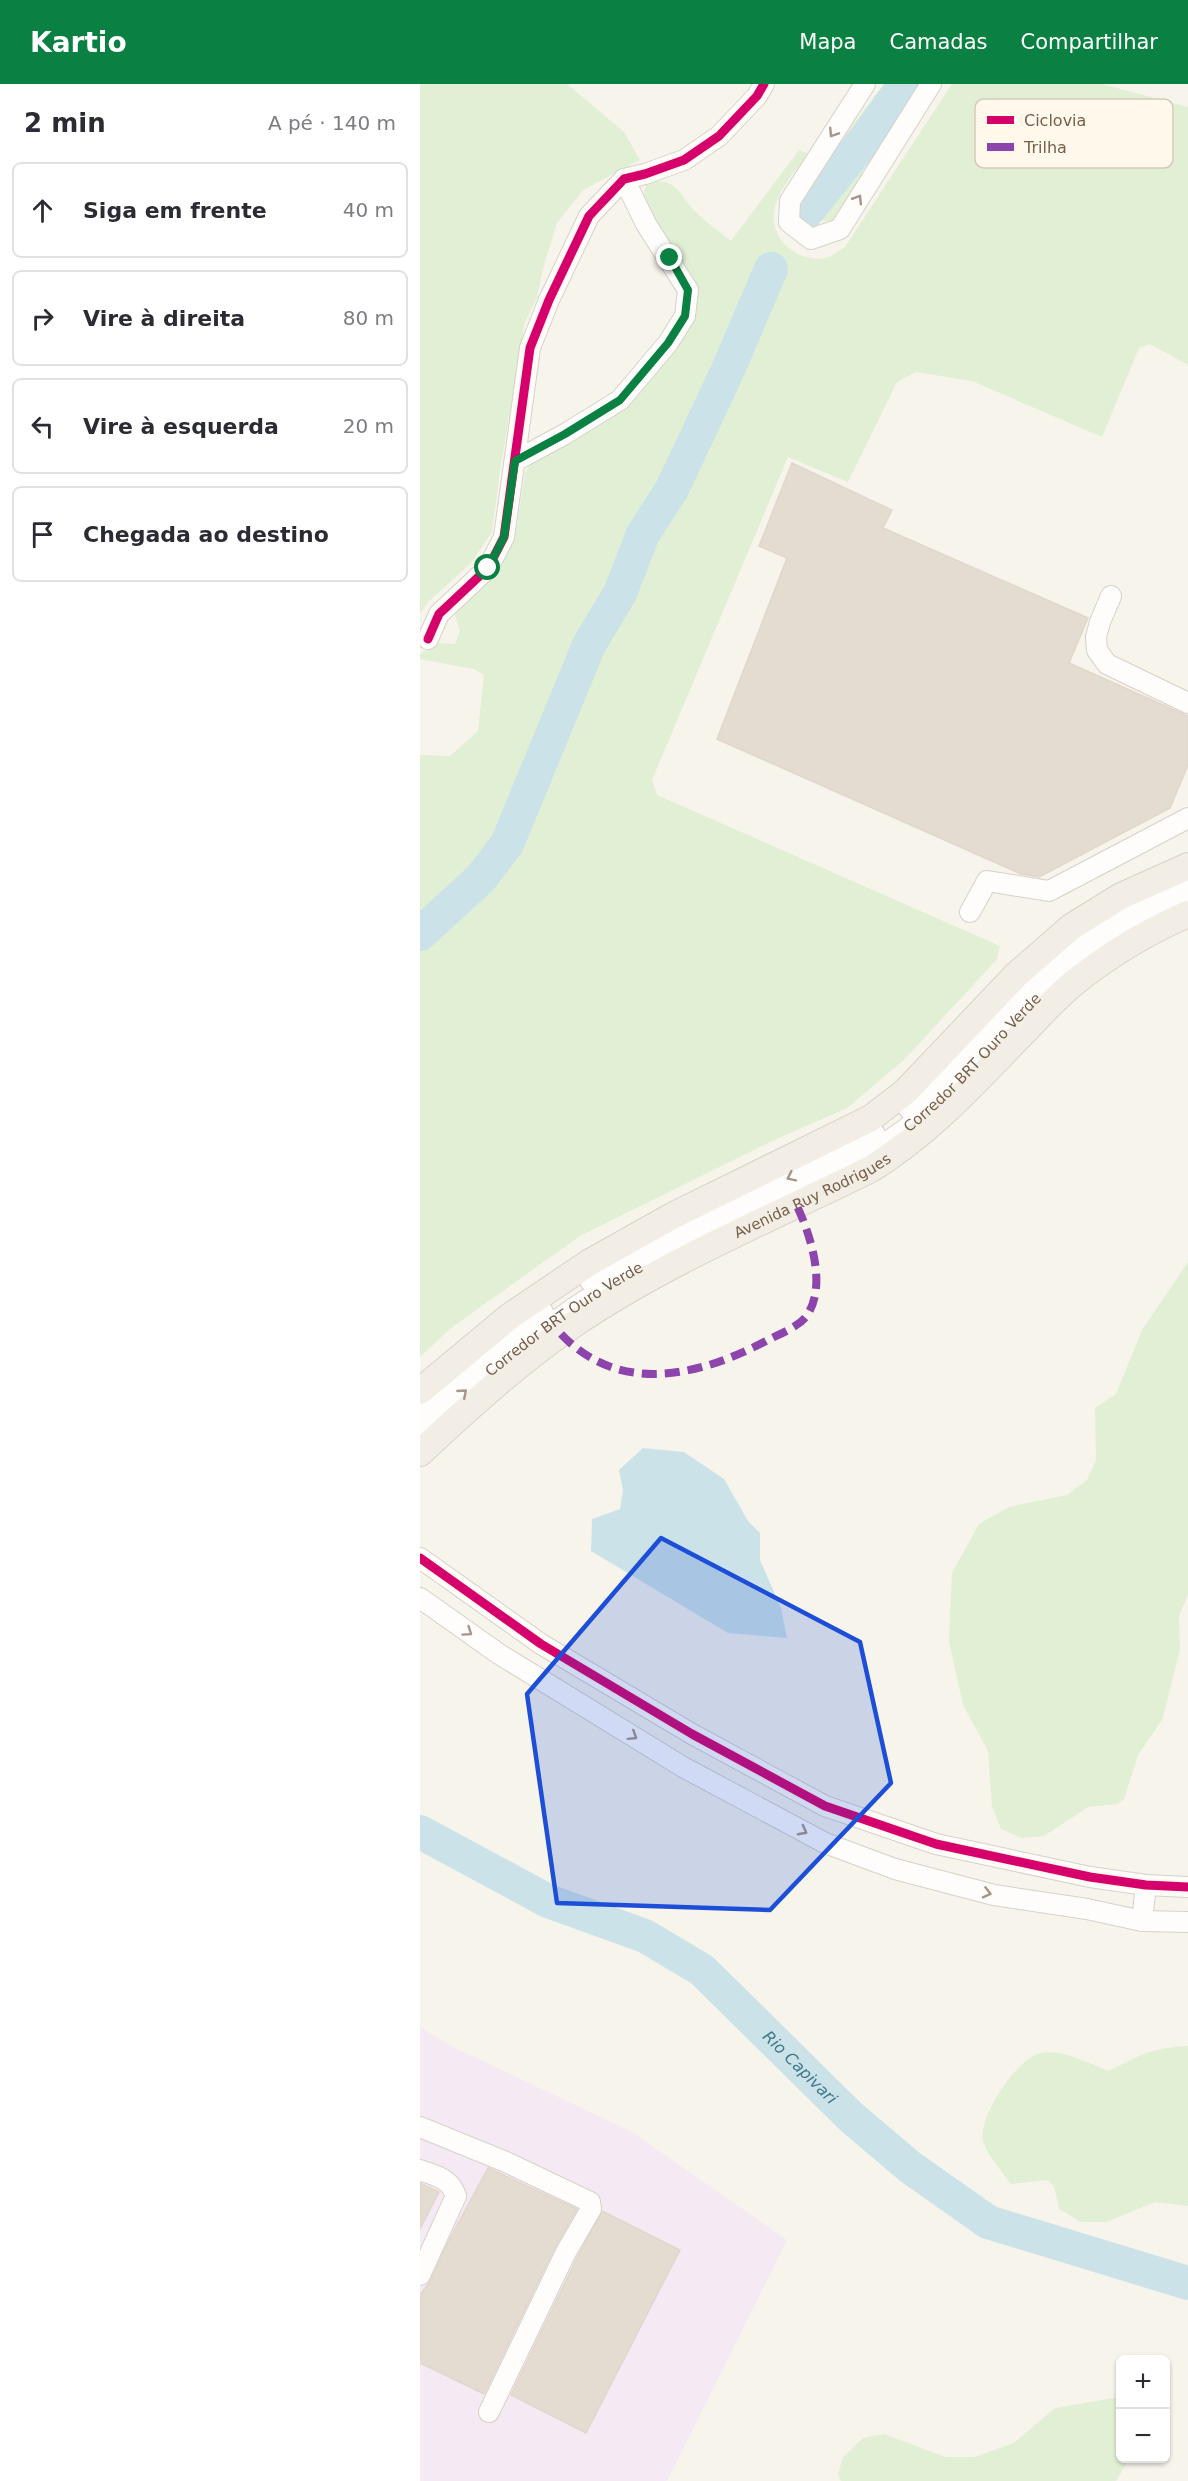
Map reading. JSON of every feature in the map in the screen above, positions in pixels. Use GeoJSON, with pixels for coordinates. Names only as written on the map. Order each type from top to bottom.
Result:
{"type":"FeatureCollection","features":[{"type":"Feature","properties":{"kind":"main road"},"geometry":{"type":"LineString","coordinates":[[420,1391],[510,1316],[590,1262],[674,1215],[871,1118],[906,1091],[1016,975],[1064,932],[1121,896],[1188,866]]}},
{"type":"Feature","properties":{"kind":"main road","name":"Avenida Ruy Rodrigues"},"geometry":{"type":"LineString","coordinates":[[420,1453],[503,1377],[596,1310],[655,1275],[871,1169],[913,1141],[951,1108],[1074,983],[1115,951],[1188,914]]}},
{"type":"Feature","properties":{"kind":"street"},"geometry":{"type":"LineString","coordinates":[[428,639],[439,614],[488,568],[504,537],[530,348],[549,300],[590,216],[624,179],[684,160],[710,142],[757,96],[764,84]]}},
{"type":"Feature","properties":{"kind":"street"},"geometry":{"type":"LineString","coordinates":[[865,84],[790,201],[789,222],[811,239],[840,229],[931,84]]}},
{"type":"Feature","properties":{"kind":"street"},"geometry":{"type":"LineString","coordinates":[[515,461],[620,400],[668,343],[685,316],[688,290],[670,258],[646,224],[624,179]]}},
{"type":"Feature","properties":{"kind":"street"},"geometry":{"type":"LineString","coordinates":[[1111,596],[1096,637],[1097,650],[1107,664],[1188,703]]}},
{"type":"Feature","properties":{"kind":"street"},"geometry":{"type":"LineString","coordinates":[[970,912],[987,881],[1049,891],[1188,818]]}},
{"type":"Feature","properties":{"kind":"street","name":"Corredor BRT Ouro Verde"},"geometry":{"type":"LineString","coordinates":[[420,1412],[520,1329],[598,1276],[659,1241],[860,1143],[899,1118],[917,1103],[1049,965],[1086,936],[1128,910],[1188,884]]}},
{"type":"Feature","properties":{"kind":"street","name":"Corredor BRT Ouro Verde"},"geometry":{"type":"LineString","coordinates":[[420,1433],[521,1345],[608,1286],[658,1257],[864,1156],[904,1130],[941,1098],[1043,992],[1084,955],[1126,927],[1188,898]]}},
{"type":"Feature","properties":{"kind":"street"},"geometry":{"type":"LineString","coordinates":[[1074,983],[1127,950],[1188,926]]}},
{"type":"Feature","properties":{"kind":"street"},"geometry":{"type":"LineString","coordinates":[[420,1558],[541,1644],[692,1734],[825,1806],[936,1844],[1090,1877],[1146,1885],[1188,1887]]}},
{"type":"Feature","properties":{"kind":"street"},"geometry":{"type":"LineString","coordinates":[[420,1598],[499,1654],[683,1767],[825,1843],[895,1869],[994,1895],[1087,1909],[1142,1921],[1188,1922]]}},
{"type":"Feature","properties":{"kind":"street"},"geometry":{"type":"LineString","coordinates":[[932,1879],[936,1844]]}},
{"type":"Feature","properties":{"kind":"street"},"geometry":{"type":"LineString","coordinates":[[1142,1921],[1146,1885]]}},
{"type":"Feature","properties":{"kind":"street"},"geometry":{"type":"LineString","coordinates":[[420,2127],[506,2162],[590,2202],[591,2209],[566,2252],[489,2412]]}},
{"type":"Feature","properties":{"kind":"street"},"geometry":{"type":"LineString","coordinates":[[420,2170],[444,2179],[453,2186],[456,2196],[420,2275]]}},
{"type":"Feature","properties":{"kind":"highlighted area"},"geometry":{"type":"Polygon","coordinates":[[[661,1538],[860,1642],[891,1783],[770,1910],[557,1903],[527,1694],[661,1538]]]}},
{"type":"Feature","properties":{"kind":"shaded area"},"geometry":{"type":"Polygon","coordinates":[[[420,2027],[449,2045],[632,2132],[787,2240],[667,2481],[420,2481],[420,2027]]]}},
{"type":"Feature","properties":{"kind":"green space"},"geometry":{"type":"Polygon","coordinates":[[[420,84],[567,84],[624,132],[640,160],[583,190],[557,223],[543,268],[537,298],[525,322],[492,532],[471,563],[428,602],[420,614],[420,84]]]}},
{"type":"Feature","properties":{"kind":"green space"},"geometry":{"type":"Polygon","coordinates":[[[884,84],[921,84],[835,221],[818,219],[805,208],[809,194],[838,144],[884,84]]]}},
{"type":"Feature","properties":{"kind":"green space"},"geometry":{"type":"Polygon","coordinates":[[[952,84],[1102,84],[1158,99],[975,99],[975,168],[1173,168],[1173,103],[1188,107],[1188,365],[1150,344],[1139,348],[1102,437],[972,381],[916,372],[897,382],[848,482],[788,457],[652,780],[657,795],[1000,946],[997,959],[905,1059],[847,1108],[772,1141],[580,1236],[451,1328],[420,1357],[420,755],[450,756],[478,731],[484,675],[474,669],[420,659],[420,654],[438,643],[455,644],[460,631],[454,611],[494,573],[517,526],[525,473],[529,466],[627,408],[677,349],[691,321],[698,291],[641,202],[647,181],[666,182],[672,185],[702,218],[731,241],[799,150],[809,154],[787,182],[778,198],[774,215],[778,234],[791,250],[809,258],[829,257],[845,247],[952,84]]]}},
{"type":"Feature","properties":{"kind":"green space"},"geometry":{"type":"Polygon","coordinates":[[[1188,1262],[1188,1595],[1179,1615],[1180,1650],[1162,1720],[1138,1755],[1124,1799],[1117,1804],[1088,1807],[1044,1836],[1022,1838],[1001,1829],[992,1806],[988,1751],[963,1705],[949,1641],[952,1573],[979,1524],[1009,1507],[1067,1495],[1087,1480],[1096,1460],[1095,1408],[1116,1394],[1142,1330],[1188,1262]]]}},
{"type":"Feature","properties":{"kind":"green space"},"geometry":{"type":"Polygon","coordinates":[[[1188,2046],[1188,2206],[1155,2202],[1106,2222],[1081,2222],[1059,2209],[1054,2186],[1047,2180],[1011,2184],[985,2146],[983,2131],[992,2105],[1019,2067],[1038,2054],[1047,2052],[1065,2054],[1109,2071],[1147,2053],[1165,2048],[1188,2046]]]}},
{"type":"Feature","properties":{"kind":"green space"},"geometry":{"type":"Polygon","coordinates":[[[1116,2398],[1116,2463],[1127,2463],[1116,2481],[841,2481],[838,2474],[843,2457],[863,2438],[884,2434],[945,2457],[975,2457],[1014,2443],[1055,2408],[1116,2398]]]}},
{"type":"Feature","properties":{"kind":"water"},"geometry":{"type":"Polygon","coordinates":[[[643,1448],[684,1452],[724,1479],[748,1521],[760,1533],[760,1560],[781,1608],[787,1638],[728,1633],[591,1551],[592,1519],[620,1509],[623,1490],[619,1470],[643,1448]]]}},
{"type":"Feature","properties":{"kind":"building"},"geometry":{"type":"Polygon","coordinates":[[[792,463],[892,510],[883,528],[1088,618],[1069,663],[1188,716],[1188,765],[1170,808],[1039,877],[1021,874],[717,739],[787,558],[759,546],[792,463]]]}},
{"type":"Feature","properties":{"kind":"building"},"geometry":{"type":"Polygon","coordinates":[[[488,2168],[577,2209],[555,2247],[484,2394],[420,2363],[420,2295],[431,2280],[448,2242],[488,2168]]]}},
{"type":"Feature","properties":{"kind":"building"},"geometry":{"type":"Polygon","coordinates":[[[420,2183],[439,2192],[420,2229],[420,2183]]]}},
{"type":"Feature","properties":{"kind":"building"},"geometry":{"type":"Polygon","coordinates":[[[602,2211],[680,2250],[586,2433],[511,2395],[602,2211]]]}},
{"type":"Feature","properties":{"kind":"waterway"},"geometry":{"type":"LineString","coordinates":[[805,214],[867,137],[905,84]]}},
{"type":"Feature","properties":{"kind":"waterway"},"geometry":{"type":"LineString","coordinates":[[420,934],[481,878],[507,844],[589,645],[620,593],[643,534],[672,489],[727,372],[771,269]]}},
{"type":"Feature","properties":{"kind":"waterway","name":"Rio Capivari"},"geometry":{"type":"LineString","coordinates":[[420,1832],[548,1901],[645,1936],[702,1970],[851,2117],[910,2167],[988,2222],[1188,2283]]}},
{"type":"Feature","properties":{"kind":"marked path"},"geometry":{"type":"LineString","coordinates":[[561,1334],[584,1354],[609,1366],[634,1373],[661,1374],[715,1363],[742,1353],[791,1329],[809,1312],[816,1287],[811,1244],[797,1206]]}},
{"type":"Feature","properties":{"kind":"cycle path"},"geometry":{"type":"LineString","coordinates":[[428,639],[439,614],[488,568],[504,537],[530,348],[549,300],[589,216],[624,179],[684,160],[719,136],[757,96],[764,84]]}},
{"type":"Feature","properties":{"kind":"cycle path"},"geometry":{"type":"LineString","coordinates":[[420,1558],[541,1644],[692,1734],[825,1806],[936,1844],[1090,1877],[1146,1885],[1188,1887]]}},
{"type":"Feature","properties":{"kind":"route"},"geometry":{"type":"LineString","coordinates":[[488,568],[504,537],[515,461],[620,400],[668,343],[685,316],[688,290],[670,258]]}}]}
